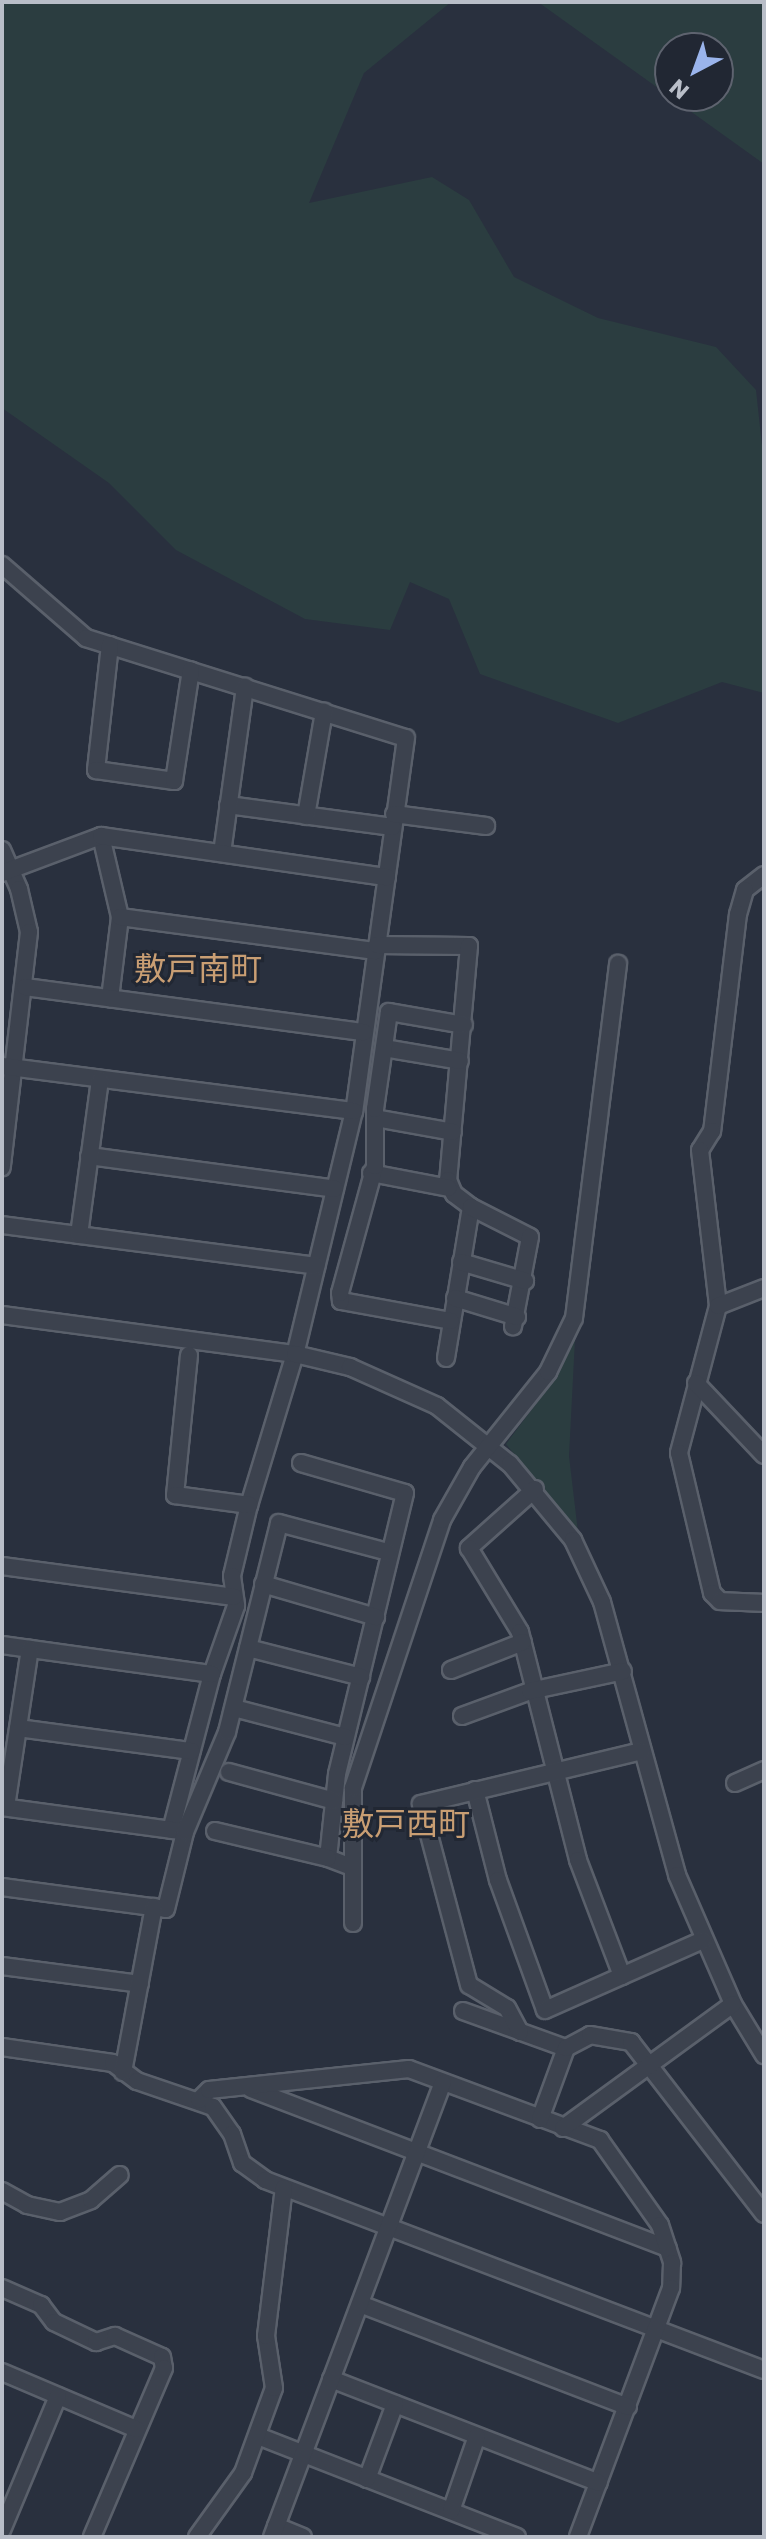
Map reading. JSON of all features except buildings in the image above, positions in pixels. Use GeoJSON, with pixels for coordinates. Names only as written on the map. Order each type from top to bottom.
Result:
{"type":"FeatureCollection","features":[{"type":"Feature","properties":{"kind":"street"},"geometry":{"type":"LineString","coordinates":[[2,1887],[166,1909],[191,1751],[212,1674],[225,1643],[234,1597],[232,1576],[249,1505],[295,1354],[354,1111],[406,738],[86,638],[3,569]]}},
{"type":"Feature","properties":{"kind":"street"},"geometry":{"type":"LineString","coordinates":[[110,645],[96,770],[174,781],[191,670]]}},
{"type":"Feature","properties":{"kind":"street"},"geometry":{"type":"LineString","coordinates":[[222,853],[245,687]]}},
{"type":"Feature","properties":{"kind":"street"},"geometry":{"type":"LineString","coordinates":[[306,816],[324,712]]}},
{"type":"Feature","properties":{"kind":"street"},"geometry":{"type":"LineString","coordinates":[[228,805],[306,816],[486,826]]}},
{"type":"Feature","properties":{"kind":"street"},"geometry":{"type":"LineString","coordinates":[[7,871],[101,836],[387,877]]}},
{"type":"Feature","properties":{"kind":"street"},"geometry":{"type":"LineString","coordinates":[[101,836],[120,917],[110,998]]}},
{"type":"Feature","properties":{"kind":"street"},"geometry":{"type":"LineString","coordinates":[[2,850],[29,932],[25,987],[8,1067],[2,1167]]}},
{"type":"Feature","properties":{"kind":"street"},"geometry":{"type":"LineString","coordinates":[[764,875],[745,890],[738,914],[712,1131],[700,1150],[718,1306],[679,1453],[701,1564],[720,1601],[764,1603]]}},
{"type":"Feature","properties":{"kind":"street"},"geometry":{"type":"LineString","coordinates":[[120,917],[377,948],[469,946],[449,1188]]}},
{"type":"Feature","properties":{"kind":"street"},"geometry":{"type":"LineString","coordinates":[[353,1923],[349,1866],[353,1788],[442,1520],[454,1492],[548,1372],[574,1318],[618,964]]}},
{"type":"Feature","properties":{"kind":"street"},"geometry":{"type":"LineString","coordinates":[[25,987],[364,1032]]}},
{"type":"Feature","properties":{"kind":"street"},"geometry":{"type":"LineString","coordinates":[[451,1321],[341,1301],[346,1260],[371,1173],[389,1012],[464,1025]]}},
{"type":"Feature","properties":{"kind":"street"},"geometry":{"type":"LineString","coordinates":[[384,1048],[460,1061]]}},
{"type":"Feature","properties":{"kind":"street"},"geometry":{"type":"LineString","coordinates":[[8,1067],[354,1111]]}},
{"type":"Feature","properties":{"kind":"street"},"geometry":{"type":"LineString","coordinates":[[79,1235],[100,1079]]}},
{"type":"Feature","properties":{"kind":"street"},"geometry":{"type":"LineString","coordinates":[[375,1118],[453,1132]]}},
{"type":"Feature","properties":{"kind":"street"},"geometry":{"type":"LineString","coordinates":[[89,1156],[335,1189]]}},
{"type":"Feature","properties":{"kind":"street"},"geometry":{"type":"LineString","coordinates":[[371,1173],[449,1188],[471,1207],[530,1237],[525,1281],[515,1322],[455,1298]]}},
{"type":"Feature","properties":{"kind":"street"},"geometry":{"type":"LineString","coordinates":[[446,1358],[471,1207]]}},
{"type":"Feature","properties":{"kind":"street"},"geometry":{"type":"LineString","coordinates":[[2,1225],[316,1266]]}},
{"type":"Feature","properties":{"kind":"street"},"geometry":{"type":"LineString","coordinates":[[461,1262],[525,1281]]}},
{"type":"Feature","properties":{"kind":"street"},"geometry":{"type":"LineString","coordinates":[[718,1306],[764,1288]]}},
{"type":"Feature","properties":{"kind":"street"},"geometry":{"type":"LineString","coordinates":[[2,1315],[295,1354],[350,1367],[407,1390],[489,1444],[535,1489],[573,1540],[592,1579],[623,1671],[659,1819],[703,1940],[733,2004],[764,2055]]}},
{"type":"Feature","properties":{"kind":"street"},"geometry":{"type":"LineString","coordinates":[[189,1355],[175,1495],[249,1505]]}},
{"type":"Feature","properties":{"kind":"street"},"geometry":{"type":"LineString","coordinates":[[696,1383],[764,1455]]}},
{"type":"Feature","properties":{"kind":"street"},"geometry":{"type":"LineString","coordinates":[[301,1463],[405,1493],[388,1552],[376,1617],[345,1737],[328,1858]]}},
{"type":"Feature","properties":{"kind":"street"},"geometry":{"type":"LineString","coordinates":[[535,1489],[469,1548],[502,1597],[523,1642],[553,1771],[578,1860],[622,1976]]}},
{"type":"Feature","properties":{"kind":"street"},"geometry":{"type":"LineString","coordinates":[[178,1831],[234,1708],[279,1523],[388,1552]]}},
{"type":"Feature","properties":{"kind":"street"},"geometry":{"type":"LineString","coordinates":[[2,1566],[234,1597]]}},
{"type":"Feature","properties":{"kind":"street"},"geometry":{"type":"LineString","coordinates":[[263,1584],[376,1617]]}},
{"type":"Feature","properties":{"kind":"street"},"geometry":{"type":"LineString","coordinates":[[451,1670],[523,1642]]}},
{"type":"Feature","properties":{"kind":"street"},"geometry":{"type":"LineString","coordinates":[[2,1645],[212,1674]]}},
{"type":"Feature","properties":{"kind":"street"},"geometry":{"type":"LineString","coordinates":[[248,1648],[361,1677]]}},
{"type":"Feature","properties":{"kind":"street"},"geometry":{"type":"LineString","coordinates":[[30,1649],[4,1807],[178,1831]]}},
{"type":"Feature","properties":{"kind":"street"},"geometry":{"type":"LineString","coordinates":[[462,1716],[535,1692],[623,1671]]}},
{"type":"Feature","properties":{"kind":"street"},"geometry":{"type":"LineString","coordinates":[[234,1708],[345,1737]]}},
{"type":"Feature","properties":{"kind":"street"},"geometry":{"type":"LineString","coordinates":[[18,1728],[191,1751]]}},
{"type":"Feature","properties":{"kind":"street"},"geometry":{"type":"LineString","coordinates":[[520,2032],[507,2008],[469,1985],[421,1804],[642,1751]]}},
{"type":"Feature","properties":{"kind":"street"},"geometry":{"type":"LineString","coordinates":[[735,1783],[764,1770]]}},
{"type":"Feature","properties":{"kind":"street"},"geometry":{"type":"LineString","coordinates":[[229,1772],[334,1801]]}},
{"type":"Feature","properties":{"kind":"street"},"geometry":{"type":"LineString","coordinates":[[475,1790],[498,1880],[545,2010],[703,1940]]}},
{"type":"Feature","properties":{"kind":"street"},"geometry":{"type":"LineString","coordinates":[[215,1831],[328,1858],[349,1866]]}},
{"type":"Feature","properties":{"kind":"street"},"geometry":{"type":"LineString","coordinates":[[123,2072],[154,1907]]}},
{"type":"Feature","properties":{"kind":"street"},"geometry":{"type":"LineString","coordinates":[[2,1966],[140,1984]]}},
{"type":"Feature","properties":{"kind":"street"},"geometry":{"type":"LineString","coordinates":[[563,2128],[733,2004]]}},
{"type":"Feature","properties":{"kind":"street"},"geometry":{"type":"LineString","coordinates":[[463,2011],[566,2048]]}},
{"type":"Feature","properties":{"kind":"street"},"geometry":{"type":"LineString","coordinates":[[540,2119],[566,2048],[590,2035],[631,2042],[649,2066],[661,2074],[764,2214]]}},
{"type":"Feature","properties":{"kind":"street"},"geometry":{"type":"LineString","coordinates":[[2,2047],[113,2063],[123,2072],[199,2100],[225,2120],[234,2150],[250,2173],[658,2329],[762,2364]]}},
{"type":"Feature","properties":{"kind":"street"},"geometry":{"type":"LineString","coordinates":[[199,2100],[209,2090],[249,2089],[409,2069],[600,2140],[660,2225],[668,2248],[671,2288],[578,2537]]}},
{"type":"Feature","properties":{"kind":"street"},"geometry":{"type":"LineString","coordinates":[[303,2537],[274,2532],[443,2083]]}},
{"type":"Feature","properties":{"kind":"street"},"geometry":{"type":"LineString","coordinates":[[249,2089],[668,2248]]}},
{"type":"Feature","properties":{"kind":"street"},"geometry":{"type":"LineString","coordinates":[[2,2191],[27,2205],[60,2212],[91,2200],[120,2175]]}},
{"type":"Feature","properties":{"kind":"street"},"geometry":{"type":"LineString","coordinates":[[197,2537],[234,2488],[258,2436],[274,2388],[266,2336],[284,2188]]}},
{"type":"Feature","properties":{"kind":"street"},"geometry":{"type":"LineString","coordinates":[[2,2288],[41,2305],[54,2322],[96,2342],[115,2336],[162,2357],[164,2368],[92,2537]]}},
{"type":"Feature","properties":{"kind":"street"},"geometry":{"type":"LineString","coordinates":[[360,2304],[628,2407]]}},
{"type":"Feature","properties":{"kind":"street"},"geometry":{"type":"LineString","coordinates":[[2,2372],[136,2429]]}},
{"type":"Feature","properties":{"kind":"street"},"geometry":{"type":"LineString","coordinates":[[331,2379],[599,2483]]}},
{"type":"Feature","properties":{"kind":"street"},"geometry":{"type":"LineString","coordinates":[[2,2530],[58,2396]]}},
{"type":"Feature","properties":{"kind":"street"},"geometry":{"type":"LineString","coordinates":[[367,2479],[395,2404]]}},
{"type":"Feature","properties":{"kind":"street"},"geometry":{"type":"LineString","coordinates":[[258,2436],[517,2537]]}},
{"type":"Feature","properties":{"kind":"street"},"geometry":{"type":"LineString","coordinates":[[451,2511],[477,2436]]}},
{"type":"Feature","properties":{"kind":"shaded area"},"geometry":{"type":"Polygon","coordinates":[[[2,2],[451,2],[364,73],[309,203],[432,177],[469,200],[514,277],[598,318],[716,347],[756,390],[764,464],[764,693],[722,682],[618,723],[480,674],[449,599],[410,582],[390,630],[305,619],[176,550],[109,483],[2,408],[2,2]]]}},
{"type":"Feature","properties":{"kind":"shaded area"},"geometry":{"type":"Polygon","coordinates":[[[538,2],[764,2],[764,164],[691,112],[734,112],[734,32],[654,32],[654,85],[538,2]]]}},
{"type":"Feature","properties":{"kind":"shaded area"},"geometry":{"type":"Polygon","coordinates":[[[575,1339],[569,1456],[578,1532],[506,1444],[557,1376],[575,1339]]]}},
{"type":"Feature","properties":{"kind":"district","name":"敷戸南町"},"geometry":{"type":"Point","coordinates":[198,969]}},
{"type":"Feature","properties":{"kind":"district","name":"敷戸西町"},"geometry":{"type":"Point","coordinates":[406,1824]}}]}
